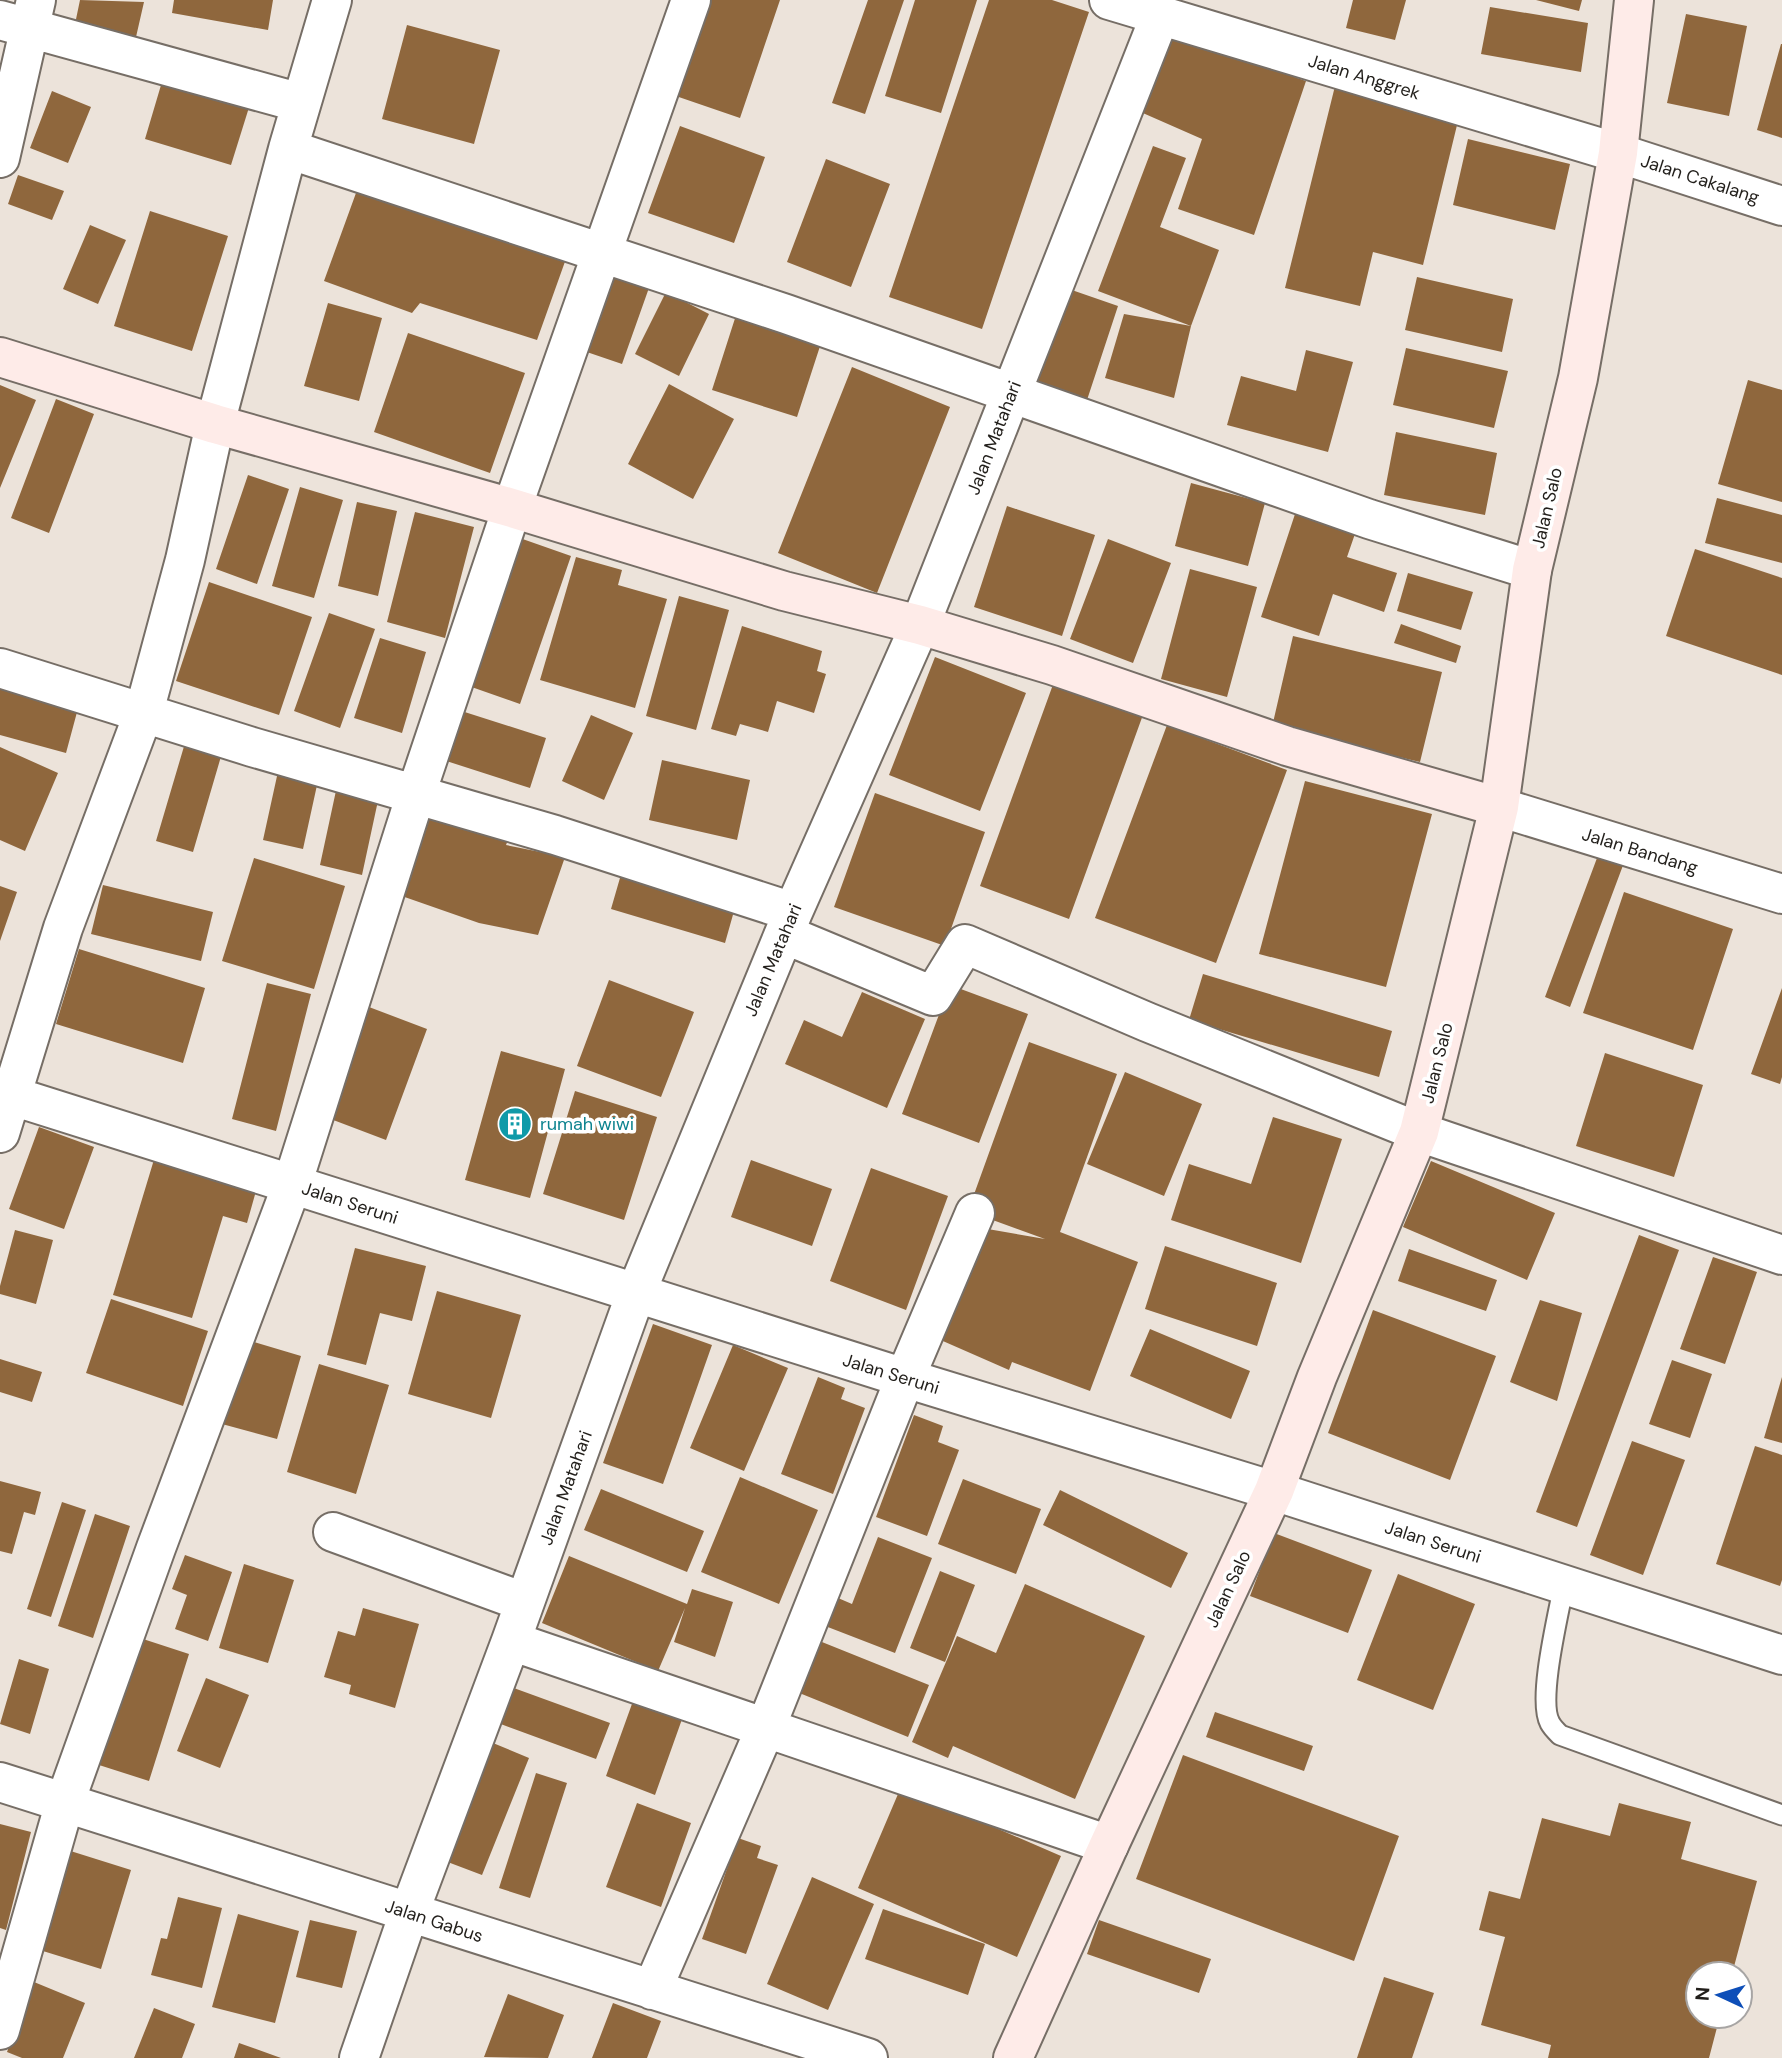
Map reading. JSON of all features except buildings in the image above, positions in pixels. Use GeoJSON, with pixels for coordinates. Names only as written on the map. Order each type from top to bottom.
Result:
{"type":"FeatureCollection","features":[{"type":"Feature","properties":{"kind":"street"},"geometry":{"type":"LineString","coordinates":[[0,1133],[5,1094],[63,928],[144,712],[185,560],[215,424],[288,149],[332,0]]}},
{"type":"Feature","properties":{"kind":"street"},"geometry":{"type":"LineString","coordinates":[[0,2029],[65,1802],[156,1548],[292,1185],[416,794],[512,508],[691,0]]}},
{"type":"Feature","properties":{"kind":"street","name":"Jalan Anggrek"},"geometry":{"type":"LineString","coordinates":[[1109,0],[1618,153]]}},
{"type":"Feature","properties":{"kind":"street","name":"Jalan Salo"},"geometry":{"type":"LineString","coordinates":[[1013,2058],[1108,1845],[1274,1491],[1317,1377],[1419,1132],[1499,807],[1532,570],[1578,378],[1618,153],[1634,0]]}},
{"type":"Feature","properties":{"kind":"street"},"geometry":{"type":"LineString","coordinates":[[0,158],[22,16],[301,103]]}},
{"type":"Feature","properties":{"kind":"street","name":"Jalan Matahari"},"geometry":{"type":"LineString","coordinates":[[359,2058],[409,1913],[511,1641],[636,1293],[789,923],[920,625],[1160,16]]}},
{"type":"Feature","properties":{"kind":"street"},"geometry":{"type":"LineString","coordinates":[[288,149],[786,314],[1369,519],[1532,570]]}},
{"type":"Feature","properties":{"kind":"street","name":"Jalan Cakalang"},"geometry":{"type":"LineString","coordinates":[[1618,153],[1782,206]]}},
{"type":"Feature","properties":{"kind":"street"},"geometry":{"type":"LineString","coordinates":[[0,357],[215,424],[512,508],[784,592],[920,625],[1052,665],[1287,746],[1499,807]]}},
{"type":"Feature","properties":{"kind":"street"},"geometry":{"type":"LineString","coordinates":[[0,668],[252,747],[555,835],[789,923],[933,996],[965,944],[1147,1022],[1419,1132],[1782,1255]]}},
{"type":"Feature","properties":{"kind":"street","name":"Jalan Bandang"},"geometry":{"type":"LineString","coordinates":[[1499,807],[1782,894]]}},
{"type":"Feature","properties":{"kind":"street","name":"Jalan Seruni"},"geometry":{"type":"LineString","coordinates":[[5,1094],[905,1378],[1274,1491],[1782,1655]]}},
{"type":"Feature","properties":{"kind":"street"},"geometry":{"type":"LineString","coordinates":[[652,1990],[766,1727],[905,1378],[975,1213]]}},
{"type":"Feature","properties":{"kind":"street"},"geometry":{"type":"LineString","coordinates":[[333,1532],[524,1602]]}},
{"type":"Feature","properties":{"kind":"street"},"geometry":{"type":"LineString","coordinates":[[511,1641],[1108,1845]]}},
{"type":"Feature","properties":{"kind":"street","name":"Jalan Gabus"},"geometry":{"type":"LineString","coordinates":[[0,1782],[868,2058]]}},
{"type":"Feature","properties":{"kind":"lane"},"geometry":{"type":"LineString","coordinates":[[1564,1584],[1546,1704],[1549,1722],[1560,1735],[1782,1815]]}},
{"type":"Feature","properties":{"kind":"place","name":"rumah wiwi"},"geometry":{"type":"Point","coordinates":[515,1124]}}]}
